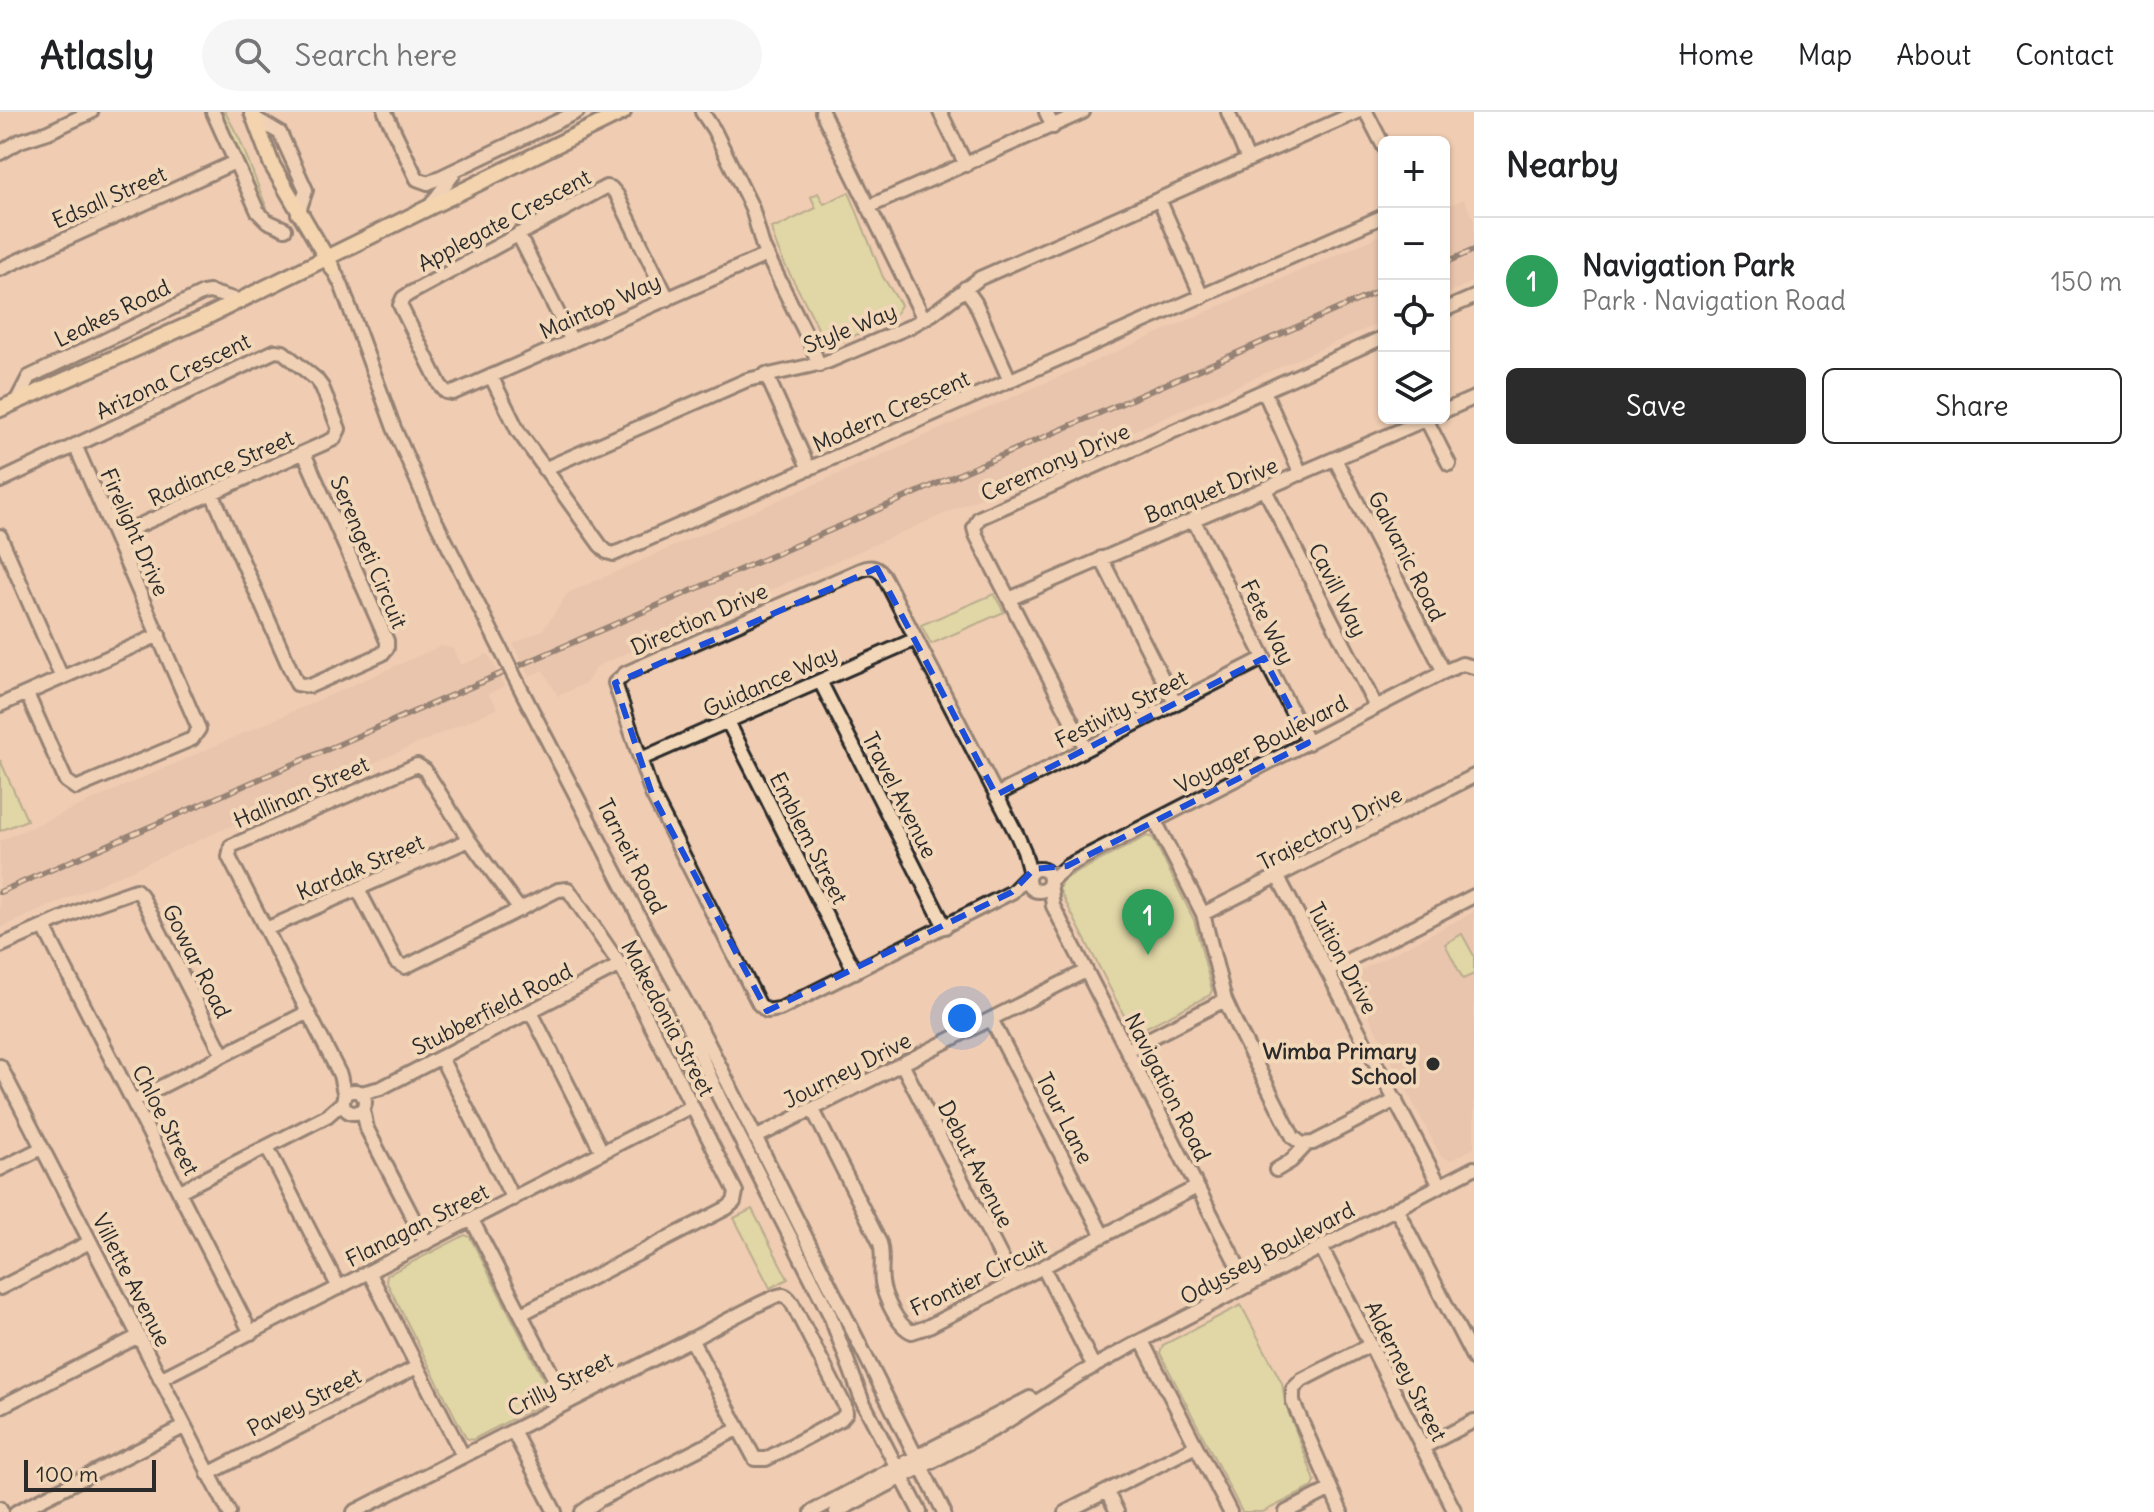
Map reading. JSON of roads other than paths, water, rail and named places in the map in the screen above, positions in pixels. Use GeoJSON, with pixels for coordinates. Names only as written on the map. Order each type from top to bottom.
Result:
{"type":"FeatureCollection","features":[{"type":"Feature","properties":{"kind":"main road","name":"Leakes Road"},"geometry":{"type":"LineString","coordinates":[[0,419],[90,371],[240,301],[330,264],[428,208],[623,112]]}},
{"type":"Feature","properties":{"kind":"main road","name":"Tarneit Road"},"geometry":{"type":"LineString","coordinates":[[253,114],[272,165],[330,264]]}},
{"type":"Feature","properties":{"kind":"main road","name":"Leakes Road"},"geometry":{"type":"LineString","coordinates":[[0,409],[90,371]]}},
{"type":"Feature","properties":{"kind":"street"},"geometry":{"type":"LineString","coordinates":[[0,153],[20,141],[91,112]]}},
{"type":"Feature","properties":{"kind":"street"},"geometry":{"type":"LineString","coordinates":[[213,112],[262,216],[285,229]]}},
{"type":"Feature","properties":{"kind":"street"},"geometry":{"type":"LineString","coordinates":[[385,112],[415,176],[425,183],[456,172],[577,112]]}},
{"type":"Feature","properties":{"kind":"street"},"geometry":{"type":"LineString","coordinates":[[822,112],[924,319]]}},
{"type":"Feature","properties":{"kind":"street"},"geometry":{"type":"LineString","coordinates":[[940,112],[966,165]]}},
{"type":"Feature","properties":{"kind":"street"},"geometry":{"type":"LineString","coordinates":[[1046,112],[1053,127]]}},
{"type":"Feature","properties":{"kind":"street"},"geometry":{"type":"LineString","coordinates":[[868,207],[1083,112]]}},
{"type":"Feature","properties":{"kind":"street"},"geometry":{"type":"LineString","coordinates":[[1228,112],[1248,160]]}},
{"type":"Feature","properties":{"kind":"street","name":"Style Way"},"geometry":{"type":"LineString","coordinates":[[544,469],[766,374],[819,365],[924,319],[988,274],[1357,112]]}},
{"type":"Feature","properties":{"kind":"street"},"geometry":{"type":"LineString","coordinates":[[1366,112],[1378,136]]}},
{"type":"Feature","properties":{"kind":"street","name":"Tarneit Road"},"geometry":{"type":"LineString","coordinates":[[253,114],[282,136],[306,190],[298,214]]}},
{"type":"Feature","properties":{"kind":"street"},"geometry":{"type":"LineString","coordinates":[[707,115],[752,208],[767,255],[819,365]]}},
{"type":"Feature","properties":{"kind":"street","name":"Edsall Street"},"geometry":{"type":"LineString","coordinates":[[0,269],[235,162]]}},
{"type":"Feature","properties":{"kind":"street","name":"Leakes Road"},"geometry":{"type":"LineString","coordinates":[[428,208],[456,172]]}},
{"type":"Feature","properties":{"kind":"street","name":"Applegate Crescent"},"geometry":{"type":"LineString","coordinates":[[449,393],[440,385],[402,312],[402,300],[597,189],[611,188],[617,195],[668,299]]}},
{"type":"Feature","properties":{"kind":"street"},"geometry":{"type":"LineString","coordinates":[[1159,199],[1202,297]]}},
{"type":"Feature","properties":{"kind":"street","name":"Modern Crescent"},"geometry":{"type":"LineString","coordinates":[[491,376],[518,431],[544,469],[603,548],[614,554],[1378,219]]}},
{"type":"Feature","properties":{"kind":"street"},"geometry":{"type":"LineString","coordinates":[[518,234],[572,341]]}},
{"type":"Feature","properties":{"kind":"street","name":"Maintop Way"},"geometry":{"type":"LineString","coordinates":[[449,393],[767,255]]}},
{"type":"Feature","properties":{"kind":"street","name":"Tarneit Road"},"geometry":{"type":"LineString","coordinates":[[330,264],[341,284],[394,428],[429,508],[654,945],[705,1037],[944,1512]]}},
{"type":"Feature","properties":{"kind":"street"},"geometry":{"type":"LineString","coordinates":[[965,288],[975,302],[1010,381]]}},
{"type":"Feature","properties":{"kind":"street","name":"Leakes Road"},"geometry":{"type":"LineString","coordinates":[[17,400],[29,377],[203,293],[210,292],[240,301]]}},
{"type":"Feature","properties":{"kind":"street"},"geometry":{"type":"LineString","coordinates":[[1450,307],[1474,297]]}},
{"type":"Feature","properties":{"kind":"street","name":"Ceremony Drive"},"geometry":{"type":"LineString","coordinates":[[1086,749],[976,535],[974,528],[979,518],[1378,340]]}},
{"type":"Feature","properties":{"kind":"street","name":"Arizona Crescent"},"geometry":{"type":"LineString","coordinates":[[75,445],[278,350],[302,367],[322,387],[339,432]]}},
{"type":"Feature","properties":{"kind":"street"},"geometry":{"type":"LineString","coordinates":[[766,374],[809,469]]}},
{"type":"Feature","properties":{"kind":"street"},"geometry":{"type":"LineString","coordinates":[[1264,391],[1301,474]]}},
{"type":"Feature","properties":{"kind":"street"},"geometry":{"type":"LineString","coordinates":[[1450,408],[1474,398]]}},
{"type":"Feature","properties":{"kind":"street","name":"Banquet Drive"},"geometry":{"type":"LineString","coordinates":[[1009,599],[1416,424]]}},
{"type":"Feature","properties":{"kind":"street"},"geometry":{"type":"LineString","coordinates":[[1430,424],[1449,464]]}},
{"type":"Feature","properties":{"kind":"street","name":"Radiance Street"},"geometry":{"type":"LineString","coordinates":[[115,536],[304,453],[334,439],[339,432]]}},
{"type":"Feature","properties":{"kind":"street"},"geometry":{"type":"LineString","coordinates":[[0,481],[75,445]]}},
{"type":"Feature","properties":{"kind":"street","name":"Firelight Drive"},"geometry":{"type":"LineString","coordinates":[[27,694],[65,779],[73,788],[82,787],[192,739],[197,735],[199,726],[75,445]]}},
{"type":"Feature","properties":{"kind":"street","name":"Serengeti Circuit"},"geometry":{"type":"LineString","coordinates":[[212,493],[294,680],[306,687],[325,680],[382,654],[388,644],[304,453]]}},
{"type":"Feature","properties":{"kind":"street","name":"Galvanic Road"},"geometry":{"type":"LineString","coordinates":[[1335,459],[1444,672]]}},
{"type":"Feature","properties":{"kind":"street","name":"Cavill Way"},"geometry":{"type":"LineString","coordinates":[[1265,490],[1376,707]]}},
{"type":"Feature","properties":{"kind":"street","name":"Fete Way"},"geometry":{"type":"LineString","coordinates":[[1193,519],[1308,743]]}},
{"type":"Feature","properties":{"kind":"street"},"geometry":{"type":"LineString","coordinates":[[0,536],[62,678]]}},
{"type":"Feature","properties":{"kind":"street"},"geometry":{"type":"LineString","coordinates":[[1101,558],[1175,703]]}},
{"type":"Feature","properties":{"kind":"street","name":"Direction Drive"},"geometry":{"type":"LineString","coordinates":[[767,1011],[759,1004],[655,802],[615,688],[618,677],[860,570],[874,567],[883,575],[916,639]]}},
{"type":"Feature","properties":{"kind":"street"},"geometry":{"type":"LineString","coordinates":[[0,705],[159,635]]}},
{"type":"Feature","properties":{"kind":"street"},"geometry":{"type":"LineString","coordinates":[[916,639],[1024,851],[1040,875]]}},
{"type":"Feature","properties":{"kind":"street","name":"Guidance Way"},"geometry":{"type":"LineString","coordinates":[[641,759],[916,639]]}},
{"type":"Feature","properties":{"kind":"street","name":"Festivity Street"},"geometry":{"type":"LineString","coordinates":[[996,795],[1264,658]]}},
{"type":"Feature","properties":{"kind":"street","name":"Voyager Boulevard"},"geometry":{"type":"LineString","coordinates":[[767,1011],[780,1009],[945,927],[1040,875],[1067,866],[1444,672],[1462,664],[1474,667]]}},
{"type":"Feature","properties":{"kind":"street","name":"Travel Avenue"},"geometry":{"type":"LineString","coordinates":[[820,681],[945,927]]}},
{"type":"Feature","properties":{"kind":"street","name":"Emblem Street"},"geometry":{"type":"LineString","coordinates":[[728,722],[855,972]]}},
{"type":"Feature","properties":{"kind":"street","name":"Hallinan Street"},"geometry":{"type":"LineString","coordinates":[[354,1102],[229,857],[229,849],[234,843],[417,765],[428,774],[469,840],[520,910]]}},
{"type":"Feature","properties":{"kind":"street","name":"Trajectory Drive"},"geometry":{"type":"LineString","coordinates":[[1203,914],[1474,776]]}},
{"type":"Feature","properties":{"kind":"street"},"geometry":{"type":"LineString","coordinates":[[1155,821],[1203,914],[1225,1000],[1293,1137],[1307,1144]]}},
{"type":"Feature","properties":{"kind":"street","name":"Kardak Street"},"geometry":{"type":"LineString","coordinates":[[266,929],[469,840]]}},
{"type":"Feature","properties":{"kind":"street","name":"Voyager Boulevard"},"geometry":{"type":"LineString","coordinates":[[1012,892],[1045,889],[1040,875]]}},
{"type":"Feature","properties":{"kind":"street","name":"Navigation Road"},"geometry":{"type":"LineString","coordinates":[[1040,875],[1248,1286]]}},
{"type":"Feature","properties":{"kind":"street","name":"Tuition Drive"},"geometry":{"type":"LineString","coordinates":[[1278,877],[1440,1186]]}},
{"type":"Feature","properties":{"kind":"street","name":"Makedonia Street"},"geometry":{"type":"LineString","coordinates":[[358,889],[396,962],[405,967],[558,890],[568,889],[620,965],[736,1192],[734,1202],[521,1314]]}},
{"type":"Feature","properties":{"kind":"street","name":"Navigation Road"},"geometry":{"type":"LineString","coordinates":[[1035,890],[1053,906]]}},
{"type":"Feature","properties":{"kind":"street","name":"Gowar Road"},"geometry":{"type":"LineString","coordinates":[[0,946],[129,891],[139,892],[223,1055]]}},
{"type":"Feature","properties":{"kind":"street"},"geometry":{"type":"LineString","coordinates":[[1327,971],[1474,896]]}},
{"type":"Feature","properties":{"kind":"street","name":"Chloe Street"},"geometry":{"type":"LineString","coordinates":[[44,927],[251,1333]]}},
{"type":"Feature","properties":{"kind":"street"},"geometry":{"type":"LineString","coordinates":[[654,945],[736,1130],[830,1315],[862,1400],[920,1512]]}},
{"type":"Feature","properties":{"kind":"street","name":"Stubberfield Road"},"geometry":{"type":"LineString","coordinates":[[180,1191],[620,965]]}},
{"type":"Feature","properties":{"kind":"street","name":"Journey Drive"},"geometry":{"type":"LineString","coordinates":[[755,1138],[1086,971]]}},
{"type":"Feature","properties":{"kind":"street"},"geometry":{"type":"LineString","coordinates":[[1127,1050],[1225,1000]]}},
{"type":"Feature","properties":{"kind":"street"},"geometry":{"type":"LineString","coordinates":[[133,1101],[308,1012]]}},
{"type":"Feature","properties":{"kind":"street"},"geometry":{"type":"LineString","coordinates":[[531,1012],[602,1152]]}},
{"type":"Feature","properties":{"kind":"street","name":"Tour Lane"},"geometry":{"type":"LineString","coordinates":[[991,1019],[1103,1236]]}},
{"type":"Feature","properties":{"kind":"street"},"geometry":{"type":"LineString","coordinates":[[441,1058],[513,1199]]}},
{"type":"Feature","properties":{"kind":"street","name":"Debut Avenue"},"geometry":{"type":"LineString","coordinates":[[902,1064],[1014,1282]]}},
{"type":"Feature","properties":{"kind":"street","name":"Villette Avenue"},"geometry":{"type":"LineString","coordinates":[[0,1066],[229,1512]]}},
{"type":"Feature","properties":{"kind":"street"},"geometry":{"type":"LineString","coordinates":[[1276,1170],[1291,1161],[1307,1144],[1396,1100]]}},
{"type":"Feature","properties":{"kind":"street"},"geometry":{"type":"LineString","coordinates":[[354,1102],[426,1243]]}},
{"type":"Feature","properties":{"kind":"street","name":"Flanagan Street"},"geometry":{"type":"LineString","coordinates":[[160,1379],[692,1106]]}},
{"type":"Feature","properties":{"kind":"street","name":"Frontier Circuit"},"geometry":{"type":"LineString","coordinates":[[813,1110],[878,1238],[883,1257],[883,1286],[905,1330],[912,1332],[1197,1187]]}},
{"type":"Feature","properties":{"kind":"street"},"geometry":{"type":"LineString","coordinates":[[736,1130],[749,1140],[755,1138]]}},
{"type":"Feature","properties":{"kind":"street"},"geometry":{"type":"LineString","coordinates":[[755,1138],[750,1150],[778,1203],[793,1242]]}},
{"type":"Feature","properties":{"kind":"street"},"geometry":{"type":"LineString","coordinates":[[267,1147],[339,1288]]}},
{"type":"Feature","properties":{"kind":"street"},"geometry":{"type":"LineString","coordinates":[[0,1169],[42,1148]]}},
{"type":"Feature","properties":{"kind":"street","name":"Odyssey Boulevard"},"geometry":{"type":"LineString","coordinates":[[900,1473],[918,1461],[998,1427],[1080,1374],[1474,1169]]}},
{"type":"Feature","properties":{"kind":"street"},"geometry":{"type":"LineString","coordinates":[[1396,1208],[1474,1359]]}},
{"type":"Feature","properties":{"kind":"street"},"geometry":{"type":"LineString","coordinates":[[472,1220],[567,1403]]}},
{"type":"Feature","properties":{"kind":"street"},"geometry":{"type":"LineString","coordinates":[[0,1288],[90,1242]]}},
{"type":"Feature","properties":{"kind":"street","name":"Alderney Street"},"geometry":{"type":"LineString","coordinates":[[1321,1247],[1455,1512]]}},
{"type":"Feature","properties":{"kind":"street"},"geometry":{"type":"LineString","coordinates":[[1043,1267],[1094,1367]]}},
{"type":"Feature","properties":{"kind":"street"},"geometry":{"type":"LineString","coordinates":[[369,1272],[463,1456]]}},
{"type":"Feature","properties":{"kind":"street","name":"Crilly Street"},"geometry":{"type":"LineString","coordinates":[[354,1512],[773,1297],[784,1295],[792,1303],[846,1413],[841,1419],[761,1460],[751,1455],[738,1429]]}},
{"type":"Feature","properties":{"kind":"street"},"geometry":{"type":"LineString","coordinates":[[0,1407],[139,1336]]}},
{"type":"Feature","properties":{"kind":"street"},"geometry":{"type":"LineString","coordinates":[[582,1512],[599,1500],[738,1429],[691,1339]]}},
{"type":"Feature","properties":{"kind":"street"},"geometry":{"type":"LineString","coordinates":[[1142,1341],[1230,1512]]}},
{"type":"Feature","properties":{"kind":"street"},"geometry":{"type":"LineString","coordinates":[[1341,1512],[1293,1402],[1293,1389],[1302,1380],[1370,1345]]}},
{"type":"Feature","properties":{"kind":"street","name":"Pavey Street"},"geometry":{"type":"LineString","coordinates":[[208,1474],[417,1367]]}},
{"type":"Feature","properties":{"kind":"street"},"geometry":{"type":"LineString","coordinates":[[1422,1448],[1474,1421]]}},
{"type":"Feature","properties":{"kind":"street"},"geometry":{"type":"LineString","coordinates":[[16,1512],[184,1427]]}},
{"type":"Feature","properties":{"kind":"street"},"geometry":{"type":"LineString","coordinates":[[513,1431],[555,1512]]}},
{"type":"Feature","properties":{"kind":"street"},"geometry":{"type":"LineString","coordinates":[[1066,1512],[1196,1446]]}},
{"type":"Feature","properties":{"kind":"street"},"geometry":{"type":"LineString","coordinates":[[812,1512],[900,1473]]}},
{"type":"Feature","properties":{"kind":"street"},"geometry":{"type":"LineString","coordinates":[[836,1512],[900,1473]]}},
{"type":"Feature","properties":{"kind":"street"},"geometry":{"type":"LineString","coordinates":[[1286,1512],[1329,1490]]}},
{"type":"Feature","properties":{"kind":"street"},"geometry":{"type":"LineString","coordinates":[[1107,1492],[1117,1512]]}},
{"type":"Feature","properties":{"kind":"railway"},"geometry":{"type":"LineString","coordinates":[[1450,260],[1474,250]]}},
{"type":"Feature","properties":{"kind":"railway"},"geometry":{"type":"LineString","coordinates":[[0,892],[1378,292]]}},
{"type":"Feature","properties":{"kind":"place","name":"Navigation Park"},"geometry":{"type":"Point","coordinates":[1148,955]}},
{"type":"Feature","properties":{"kind":"place","name":"Wimba Primary School"},"geometry":{"type":"Point","coordinates":[1433,1064]}}]}
